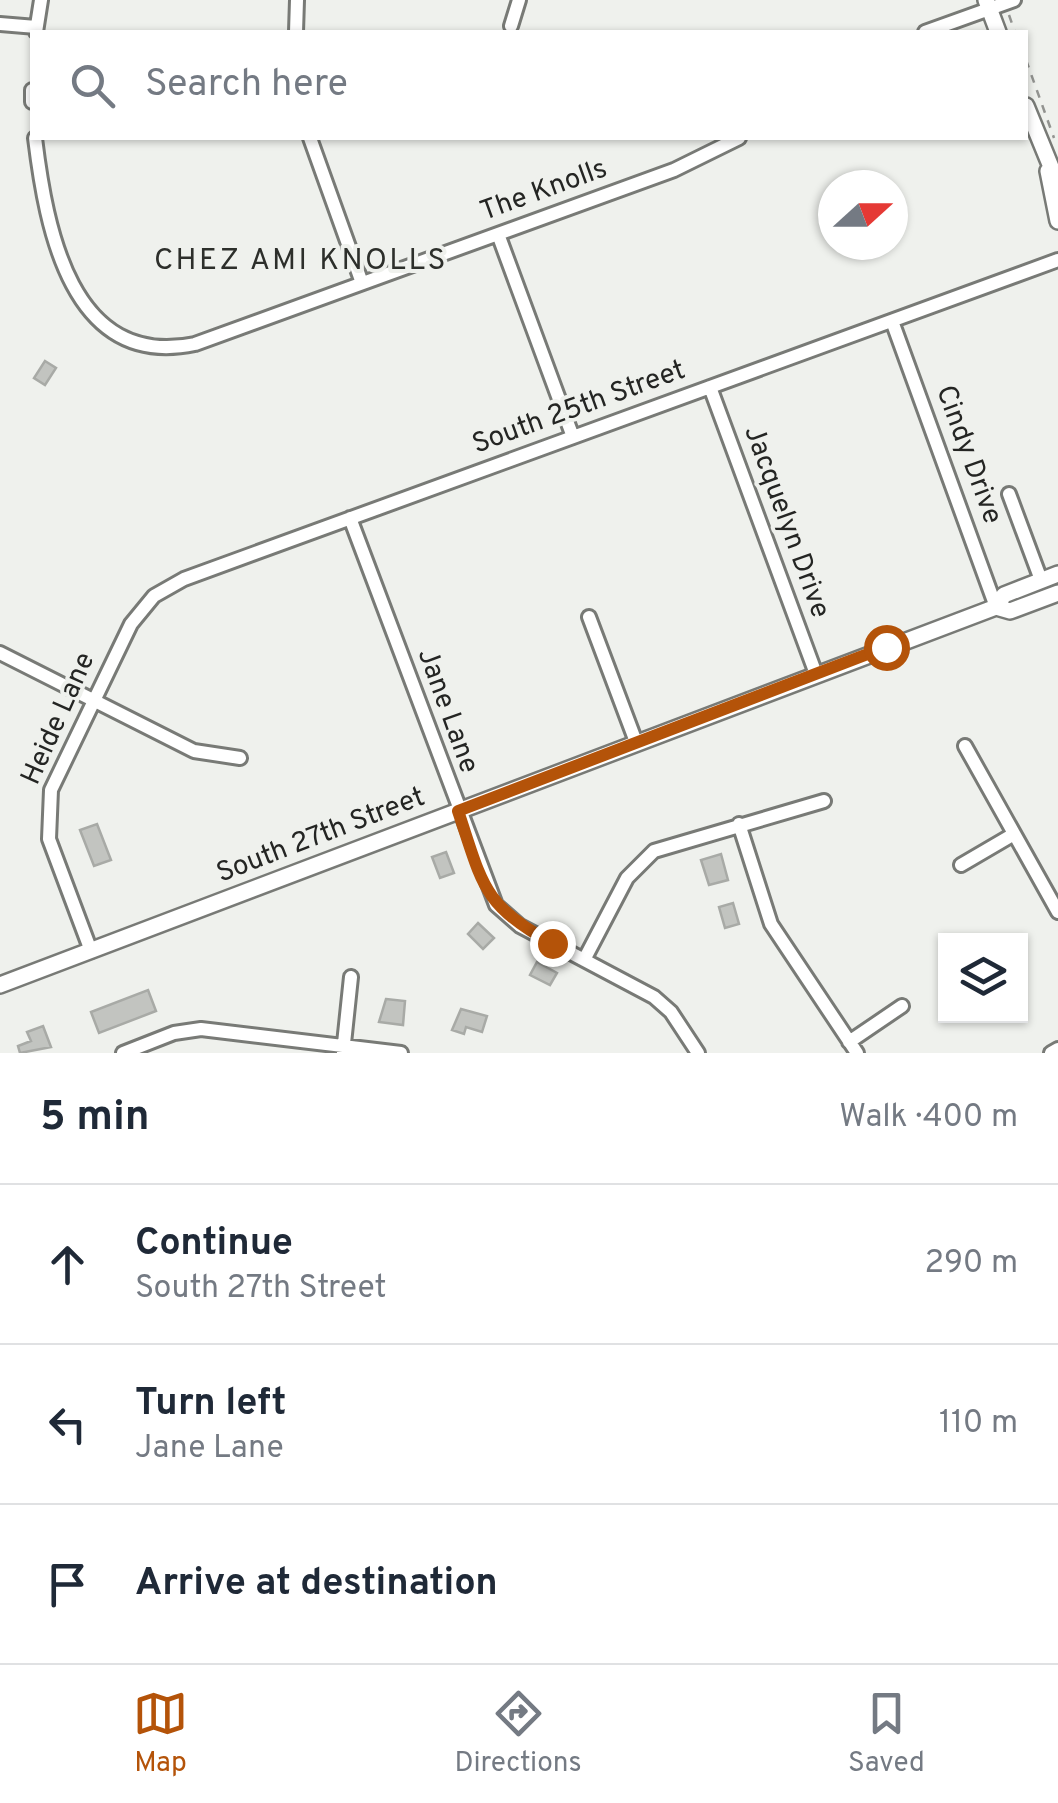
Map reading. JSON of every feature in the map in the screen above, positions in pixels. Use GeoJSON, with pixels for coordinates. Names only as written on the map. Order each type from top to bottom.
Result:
{"type":"FeatureCollection","features":[{"type":"Feature","properties":{"kind":"main road"},"geometry":{"type":"LineString","coordinates":[[988,4],[997,30]]}},
{"type":"Feature","properties":{"kind":"main road"},"geometry":{"type":"LineString","coordinates":[[1028,111],[1058,184]]}},
{"type":"Feature","properties":{"kind":"main road"},"geometry":{"type":"LineString","coordinates":[[1048,166],[1058,222]]}},
{"type":"Feature","properties":{"kind":"main road","name":"South 27th Street"},"geometry":{"type":"LineString","coordinates":[[0,986],[996,607],[1004,595],[1058,574]]}},
{"type":"Feature","properties":{"kind":"main road","name":"South 27th Street"},"geometry":{"type":"LineString","coordinates":[[996,607],[1010,611],[1058,592]]}},
{"type":"Feature","properties":{"kind":"street"},"geometry":{"type":"LineString","coordinates":[[0,24],[36,30],[40,0]]}},
{"type":"Feature","properties":{"kind":"street"},"geometry":{"type":"LineString","coordinates":[[296,30],[297,0]]}},
{"type":"Feature","properties":{"kind":"street"},"geometry":{"type":"LineString","coordinates":[[512,26],[519,0]]}},
{"type":"Feature","properties":{"kind":"street"},"geometry":{"type":"LineString","coordinates":[[930,30],[988,4],[1011,7]]}},
{"type":"Feature","properties":{"kind":"street","name":"The Knolls"},"geometry":{"type":"LineString","coordinates":[[35,140],[46,204],[77,295],[103,326],[129,341],[162,348],[195,344],[362,284],[674,170],[735,140]]}},
{"type":"Feature","properties":{"kind":"street"},"geometry":{"type":"LineString","coordinates":[[311,140],[362,284]]}},
{"type":"Feature","properties":{"kind":"street"},"geometry":{"type":"LineString","coordinates":[[498,234],[573,437]]}},
{"type":"Feature","properties":{"kind":"street","name":"South 25th Street"},"geometry":{"type":"LineString","coordinates":[[131,624],[154,596],[184,579],[1058,260]]}},
{"type":"Feature","properties":{"kind":"street","name":"Cindy Drive"},"geometry":{"type":"LineString","coordinates":[[892,320],[996,607]]}},
{"type":"Feature","properties":{"kind":"street","name":"Jacquelyn Drive"},"geometry":{"type":"LineString","coordinates":[[710,387],[816,674]]}},
{"type":"Feature","properties":{"kind":"street"},"geometry":{"type":"LineString","coordinates":[[1009,494],[1041,580]]}},
{"type":"Feature","properties":{"kind":"street","name":"Jane Lane"},"geometry":{"type":"LineString","coordinates":[[350,518],[496,905],[520,926],[664,1005],[698,1053]]}},
{"type":"Feature","properties":{"kind":"street"},"geometry":{"type":"LineString","coordinates":[[589,617],[636,742]]}},
{"type":"Feature","properties":{"kind":"street","name":"Heide Lane"},"geometry":{"type":"LineString","coordinates":[[91,951],[54,854],[48,822],[56,775],[131,624]]}},
{"type":"Feature","properties":{"kind":"street"},"geometry":{"type":"LineString","coordinates":[[0,653],[194,751],[240,758]]}},
{"type":"Feature","properties":{"kind":"street"},"geometry":{"type":"LineString","coordinates":[[965,746],[1058,912]]}},
{"type":"Feature","properties":{"kind":"street"},"geometry":{"type":"LineString","coordinates":[[584,960],[627,878],[643,858],[666,845],[824,801]]}},
{"type":"Feature","properties":{"kind":"street"},"geometry":{"type":"LineString","coordinates":[[739,824],[771,924],[853,1047],[902,1006]]}},
{"type":"Feature","properties":{"kind":"street"},"geometry":{"type":"LineString","coordinates":[[961,865],[1014,834]]}},
{"type":"Feature","properties":{"kind":"street"},"geometry":{"type":"LineString","coordinates":[[343,1049],[351,976]]}},
{"type":"Feature","properties":{"kind":"street"},"geometry":{"type":"LineString","coordinates":[[123,1053],[174,1033],[200,1030],[401,1053]]}},
{"type":"Feature","properties":{"kind":"street"},"geometry":{"type":"LineString","coordinates":[[1051,1053],[1058,1049]]}},
{"type":"Feature","properties":{"kind":"path"},"geometry":{"type":"LineString","coordinates":[[1028,66],[1058,149]]}},
{"type":"Feature","properties":{"kind":"building"},"geometry":{"type":"Polygon","coordinates":[[[45,361],[56,368],[45,385],[34,378],[45,361]]]}},
{"type":"Feature","properties":{"kind":"building"},"geometry":{"type":"Polygon","coordinates":[[[97,824],[111,860],[94,866],[80,830],[97,824]]]}},
{"type":"Feature","properties":{"kind":"building"},"geometry":{"type":"Polygon","coordinates":[[[446,852],[454,873],[440,878],[432,857],[446,852]]]}},
{"type":"Feature","properties":{"kind":"building"},"geometry":{"type":"Polygon","coordinates":[[[721,854],[728,880],[709,885],[701,860],[721,854]]]}},
{"type":"Feature","properties":{"kind":"building"},"geometry":{"type":"Polygon","coordinates":[[[733,903],[739,924],[725,928],[719,907],[733,903]]]}},
{"type":"Feature","properties":{"kind":"building"},"geometry":{"type":"Polygon","coordinates":[[[478,923],[494,938],[483,949],[468,934],[478,923]]]}},
{"type":"Feature","properties":{"kind":"building"},"geometry":{"type":"Polygon","coordinates":[[[537,962],[557,973],[550,985],[530,975],[537,962]]]}},
{"type":"Feature","properties":{"kind":"building"},"geometry":{"type":"Polygon","coordinates":[[[148,990],[156,1011],[99,1033],[91,1012],[148,990]]]}},
{"type":"Feature","properties":{"kind":"building"},"geometry":{"type":"Polygon","coordinates":[[[386,999],[405,1001],[403,1025],[379,1022],[386,999]]]}},
{"type":"Feature","properties":{"kind":"building"},"geometry":{"type":"Polygon","coordinates":[[[461,1009],[487,1016],[482,1032],[466,1027],[464,1034],[452,1030],[461,1009]]]}},
{"type":"Feature","properties":{"kind":"building"},"geometry":{"type":"Polygon","coordinates":[[[43,1026],[51,1047],[20,1053],[18,1046],[31,1041],[27,1032],[43,1026]]]}},
{"type":"Feature","properties":{"kind":"district","name":"CHEZ AMI KNOLLS"},"geometry":{"type":"Point","coordinates":[301,261]}},
{"type":"Feature","properties":{"kind":"route"},"geometry":{"type":"LineString","coordinates":[[552,943],[512,921],[496,905],[458,811],[886,647]]}}]}
